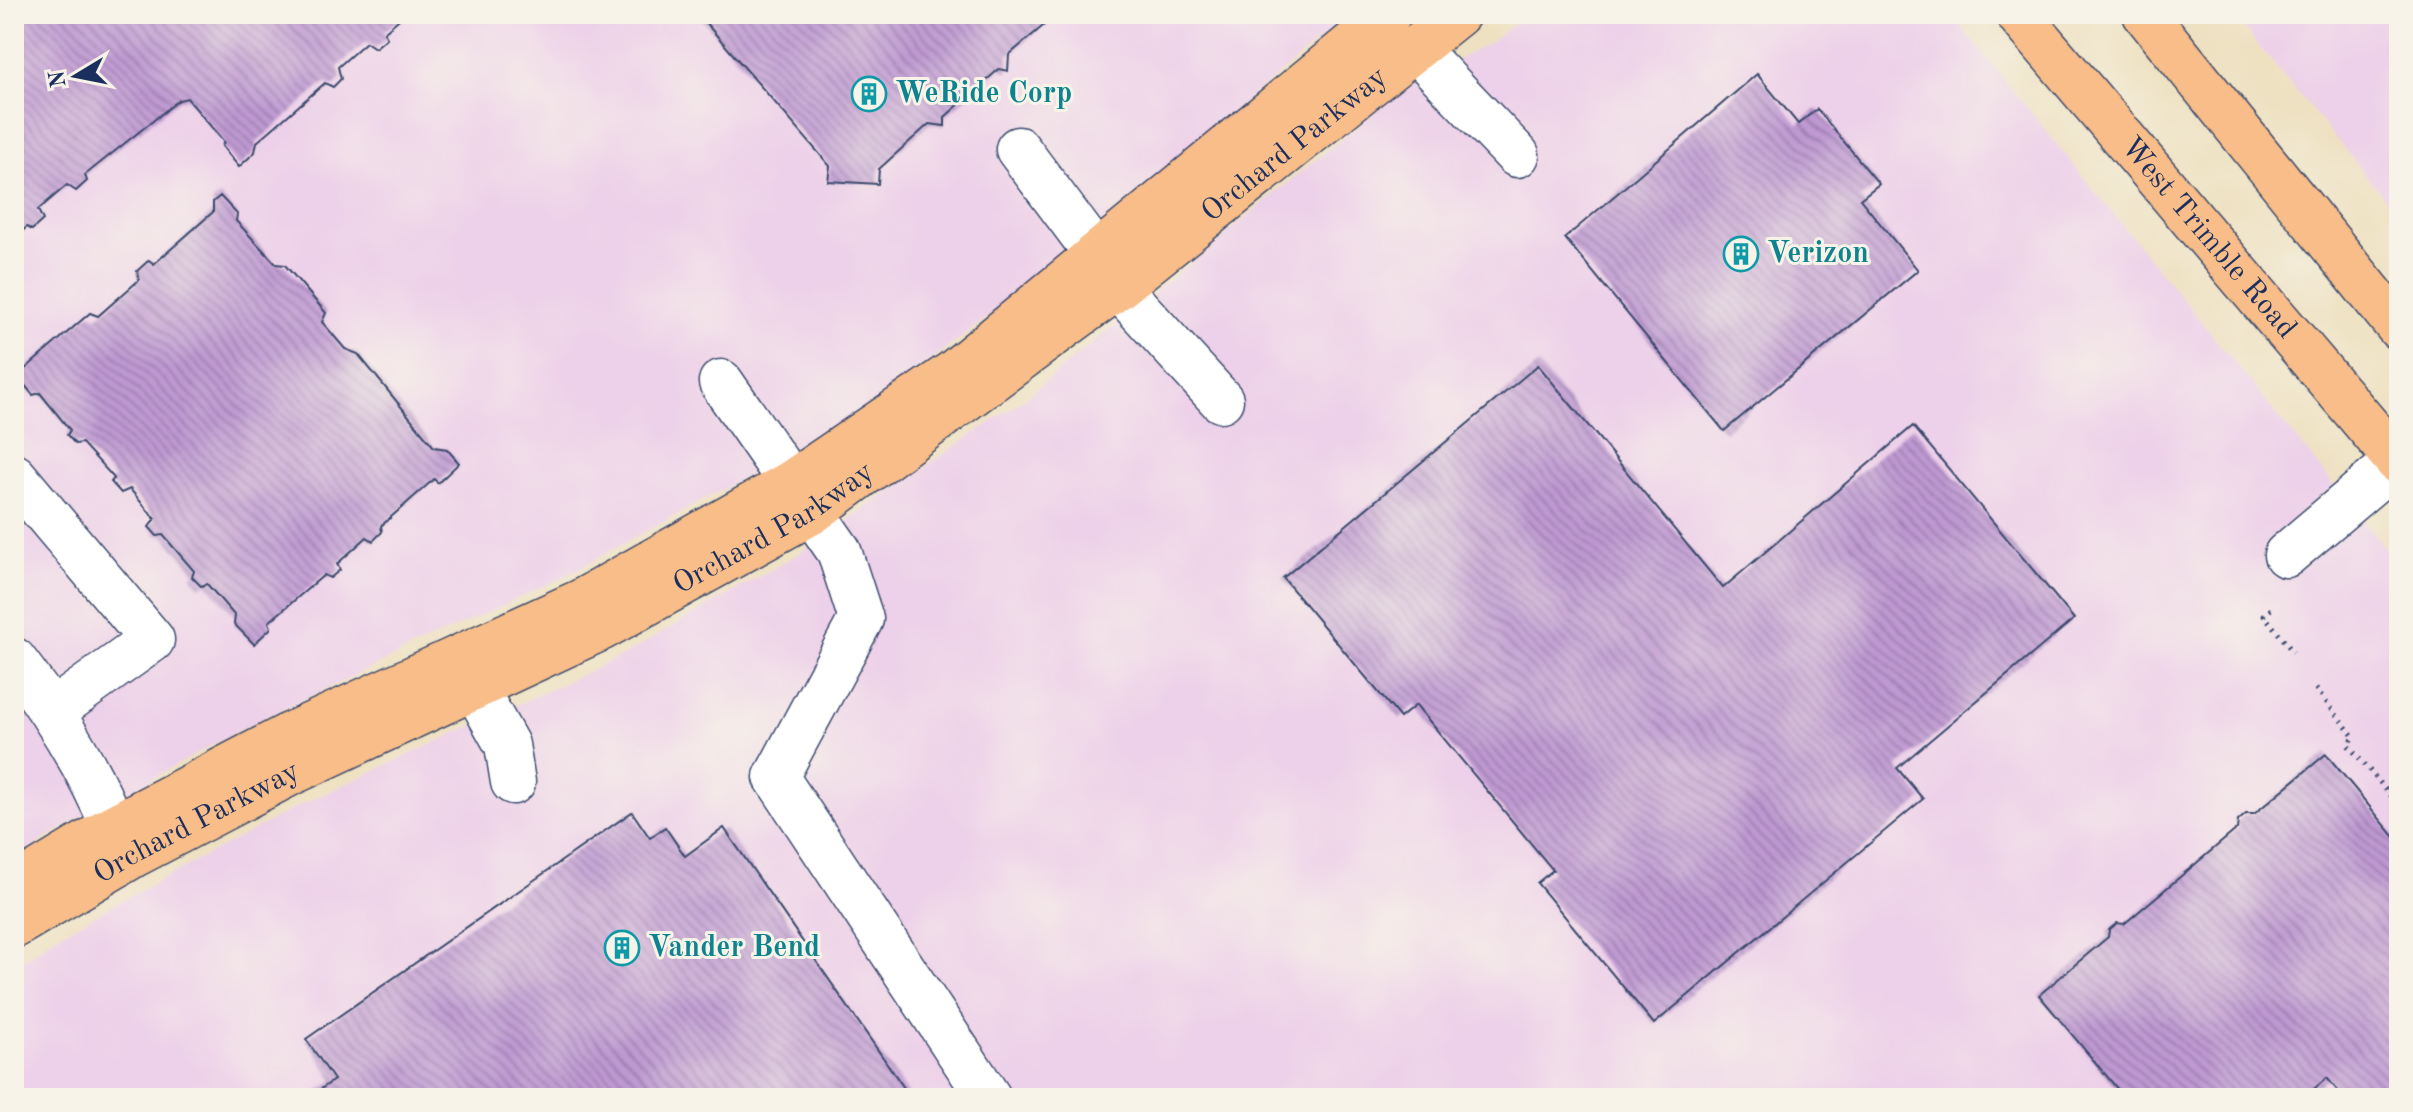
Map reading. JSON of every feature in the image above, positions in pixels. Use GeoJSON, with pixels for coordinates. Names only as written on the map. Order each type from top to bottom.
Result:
{"type":"FeatureCollection","features":[{"type":"Feature","properties":{"kind":"main road","name":"Orchard Parkway"},"geometry":{"type":"LineString","coordinates":[[14,926],[123,841],[291,734],[468,672],[582,601],[801,498],[954,372],[1108,272],[1398,25],[1458,14]]}},
{"type":"Feature","properties":{"kind":"main road","name":"West Trimble Road"},"geometry":{"type":"LineString","coordinates":[[2018,14],[2398,462]]}},
{"type":"Feature","properties":{"kind":"main road"},"geometry":{"type":"LineString","coordinates":[[2145,14],[2399,328]]}},
{"type":"Feature","properties":{"kind":"main road","name":"Orchard Parkway"},"geometry":{"type":"LineString","coordinates":[[14,887],[123,841]]}},
{"type":"Feature","properties":{"kind":"lane"},"geometry":{"type":"LineString","coordinates":[[1398,25],[1517,155]]}},
{"type":"Feature","properties":{"kind":"lane"},"geometry":{"type":"LineString","coordinates":[[1018,149],[1108,272],[1221,400]]}},
{"type":"Feature","properties":{"kind":"lane"},"geometry":{"type":"LineString","coordinates":[[721,382],[839,551],[861,619],[776,777],[989,1098]]}},
{"type":"Feature","properties":{"kind":"lane"},"geometry":{"type":"LineString","coordinates":[[2286,555],[2398,462]]}},
{"type":"Feature","properties":{"kind":"lane"},"geometry":{"type":"LineString","coordinates":[[14,476],[152,640],[53,711]]}},
{"type":"Feature","properties":{"kind":"lane"},"geometry":{"type":"LineString","coordinates":[[14,660],[53,711],[123,841]]}},
{"type":"Feature","properties":{"kind":"lane"},"geometry":{"type":"LineString","coordinates":[[468,672],[507,745],[513,782]]}},
{"type":"Feature","properties":{"kind":"path"},"geometry":{"type":"LineString","coordinates":[[2271,609],[2264,615],[2293,652]]}},
{"type":"Feature","properties":{"kind":"path"},"geometry":{"type":"LineString","coordinates":[[2316,689],[2354,737],[2348,745],[2399,805]]}},
{"type":"Feature","properties":{"kind":"shaded area"},"geometry":{"type":"Polygon","coordinates":[[[14,14],[1350,14],[1021,293],[856,416],[569,574],[236,732],[53,834],[14,860],[14,14]]]}},
{"type":"Feature","properties":{"kind":"shaded area"},"geometry":{"type":"Polygon","coordinates":[[[1527,14],[1951,14],[2399,565],[2399,1098],[14,1098],[14,967],[59,934],[303,804],[626,654],[798,554],[1023,400],[1396,94],[1492,41],[1527,14]]]}},
{"type":"Feature","properties":{"kind":"shaded area"},"geometry":{"type":"Polygon","coordinates":[[[2232,14],[2399,14],[2399,215],[2232,14]]]}},
{"type":"Feature","properties":{"kind":"building"},"geometry":{"type":"Polygon","coordinates":[[[14,14],[405,14],[384,32],[387,38],[375,48],[366,42],[338,67],[341,79],[333,87],[325,83],[257,142],[255,152],[239,167],[222,146],[224,142],[187,98],[179,100],[85,175],[87,181],[76,191],[67,185],[38,210],[43,220],[32,230],[27,227],[14,238],[14,14]]]}},
{"type":"Feature","properties":{"kind":"building","name":"WeRide Corp"},"geometry":{"type":"Polygon","coordinates":[[[698,14],[1057,14],[1009,55],[1008,71],[999,69],[945,117],[945,126],[929,124],[879,169],[878,184],[828,181],[830,166],[698,14]]]}},
{"type":"Feature","properties":{"kind":"building","name":"Verizon"},"geometry":{"type":"Polygon","coordinates":[[[1757,74],[1798,124],[1817,109],[1879,184],[1860,199],[1918,270],[1724,431],[1565,238],[1757,74]]]}},
{"type":"Feature","properties":{"kind":"building"},"geometry":{"type":"Polygon","coordinates":[[[220,196],[237,214],[236,221],[276,264],[285,265],[326,313],[322,322],[345,349],[358,354],[434,447],[447,449],[459,463],[438,483],[434,479],[381,526],[382,532],[373,541],[367,537],[337,564],[340,570],[330,578],[324,575],[269,622],[271,628],[254,644],[234,624],[235,616],[207,584],[201,586],[192,577],[194,571],[163,535],[157,536],[149,527],[155,519],[130,489],[121,493],[111,482],[114,478],[82,443],[75,444],[67,435],[70,430],[40,393],[33,395],[17,376],[90,313],[98,316],[139,280],[137,271],[149,260],[154,264],[213,212],[213,202],[220,196]]]}},
{"type":"Feature","properties":{"kind":"building"},"geometry":{"type":"Polygon","coordinates":[[[1538,365],[1723,588],[1913,426],[2074,619],[1897,768],[1923,799],[1654,1024],[1537,883],[1553,870],[1416,705],[1400,718],[1283,578],[1538,365]]]}},
{"type":"Feature","properties":{"kind":"building"},"geometry":{"type":"Polygon","coordinates":[[[2326,754],[2399,842],[2399,1098],[2344,1098],[2327,1078],[2303,1098],[2125,1098],[2039,995],[2108,937],[2109,930],[2117,923],[2124,924],[2237,829],[2238,821],[2246,814],[2254,814],[2326,754]]]}},
{"type":"Feature","properties":{"kind":"building","name":"Vander Bend"},"geometry":{"type":"Polygon","coordinates":[[[632,812],[650,838],[665,827],[685,856],[724,828],[911,1098],[308,1098],[334,1080],[306,1039],[632,812]]]}},
{"type":"Feature","properties":{"kind":"place","name":"WeRide Corp"},"geometry":{"type":"Point","coordinates":[869,94]}},
{"type":"Feature","properties":{"kind":"place","name":"Verizon"},"geometry":{"type":"Point","coordinates":[1741,254]}},
{"type":"Feature","properties":{"kind":"place","name":"Vander Bend"},"geometry":{"type":"Point","coordinates":[622,948]}}]}
